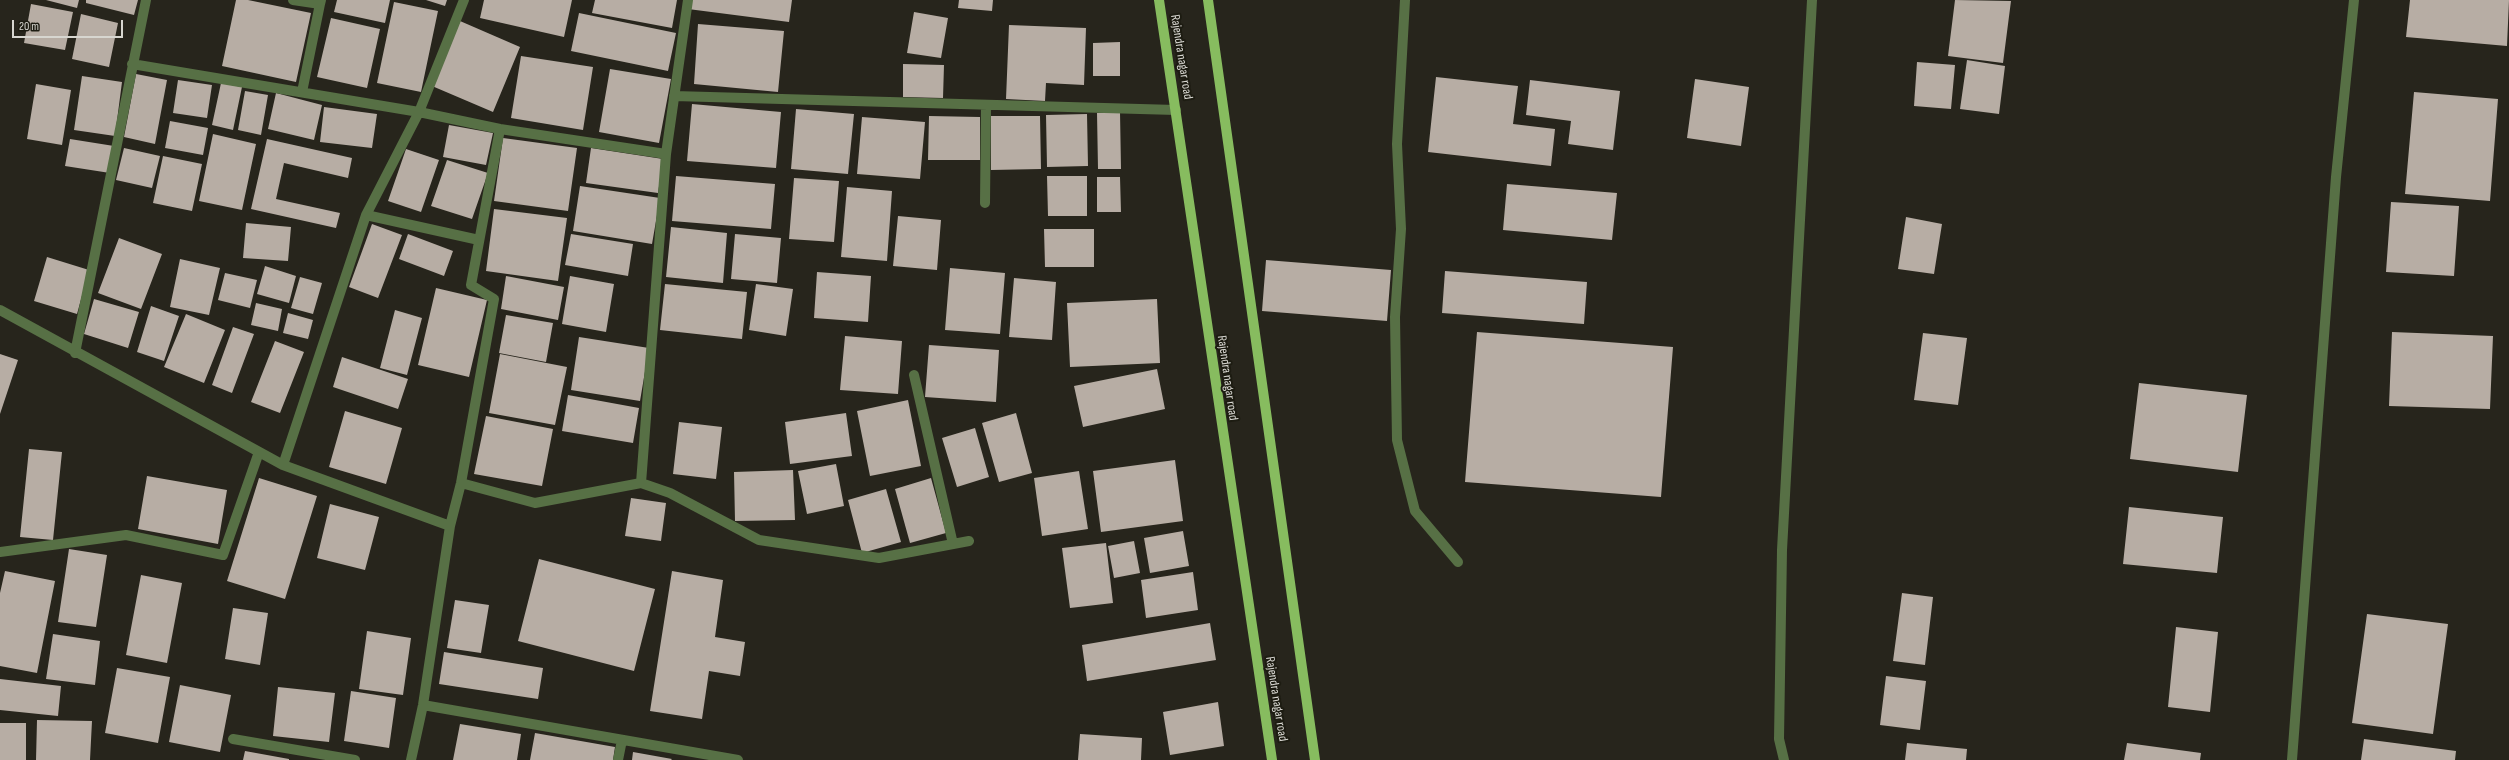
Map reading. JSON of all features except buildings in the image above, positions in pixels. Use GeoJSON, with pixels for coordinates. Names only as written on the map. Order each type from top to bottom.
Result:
{"type":"FeatureCollection","features":[{"type":"Feature","properties":{"kind":"main road","name":"Rajendra nagar road"},"geometry":{"type":"LineString","coordinates":[[1159,0],[1220,423],[1272,760]]}},
{"type":"Feature","properties":{"kind":"main road"},"geometry":{"type":"LineString","coordinates":[[1208,0],[1315,760]]}},
{"type":"Feature","properties":{"kind":"street"},"geometry":{"type":"LineString","coordinates":[[75,353],[146,0]]}},
{"type":"Feature","properties":{"kind":"street"},"geometry":{"type":"LineString","coordinates":[[293,0],[320,2],[302,92]]}},
{"type":"Feature","properties":{"kind":"street"},"geometry":{"type":"LineString","coordinates":[[283,465],[366,215],[419,112],[464,0]]}},
{"type":"Feature","properties":{"kind":"street"},"geometry":{"type":"LineString","coordinates":[[641,483],[666,154],[688,0]]}},
{"type":"Feature","properties":{"kind":"street"},"geometry":{"type":"LineString","coordinates":[[1405,0],[1397,144],[1401,229],[1395,317],[1397,440],[1415,511],[1458,562]]}},
{"type":"Feature","properties":{"kind":"street"},"geometry":{"type":"LineString","coordinates":[[1784,760],[1779,739],[1782,550],[1812,0]]}},
{"type":"Feature","properties":{"kind":"street"},"geometry":{"type":"LineString","coordinates":[[2292,760],[2336,177],[2354,0]]}},
{"type":"Feature","properties":{"kind":"street"},"geometry":{"type":"LineString","coordinates":[[132,64],[419,112],[500,129],[666,154]]}},
{"type":"Feature","properties":{"kind":"street"},"geometry":{"type":"LineString","coordinates":[[674,96],[1176,110]]}},
{"type":"Feature","properties":{"kind":"street"},"geometry":{"type":"LineString","coordinates":[[985,203],[986,105]]}},
{"type":"Feature","properties":{"kind":"street"},"geometry":{"type":"LineString","coordinates":[[411,760],[423,705],[450,526],[461,484],[494,299],[471,285],[500,129]]}},
{"type":"Feature","properties":{"kind":"street"},"geometry":{"type":"LineString","coordinates":[[366,215],[479,240]]}},
{"type":"Feature","properties":{"kind":"street"},"geometry":{"type":"LineString","coordinates":[[0,310],[75,353],[283,465],[450,526]]}},
{"type":"Feature","properties":{"kind":"street"},"geometry":{"type":"LineString","coordinates":[[914,375],[954,544]]}},
{"type":"Feature","properties":{"kind":"street"},"geometry":{"type":"LineString","coordinates":[[0,552],[126,535],[223,554],[259,452]]}},
{"type":"Feature","properties":{"kind":"street"},"geometry":{"type":"LineString","coordinates":[[461,484],[535,503],[641,483],[670,493],[759,540],[879,558],[969,541]]}},
{"type":"Feature","properties":{"kind":"street"},"geometry":{"type":"LineString","coordinates":[[423,705],[738,760]]}},
{"type":"Feature","properties":{"kind":"street"},"geometry":{"type":"LineString","coordinates":[[232,739],[355,760]]}},
{"type":"Feature","properties":{"kind":"street"},"geometry":{"type":"LineString","coordinates":[[618,760],[622,740]]}}]}
